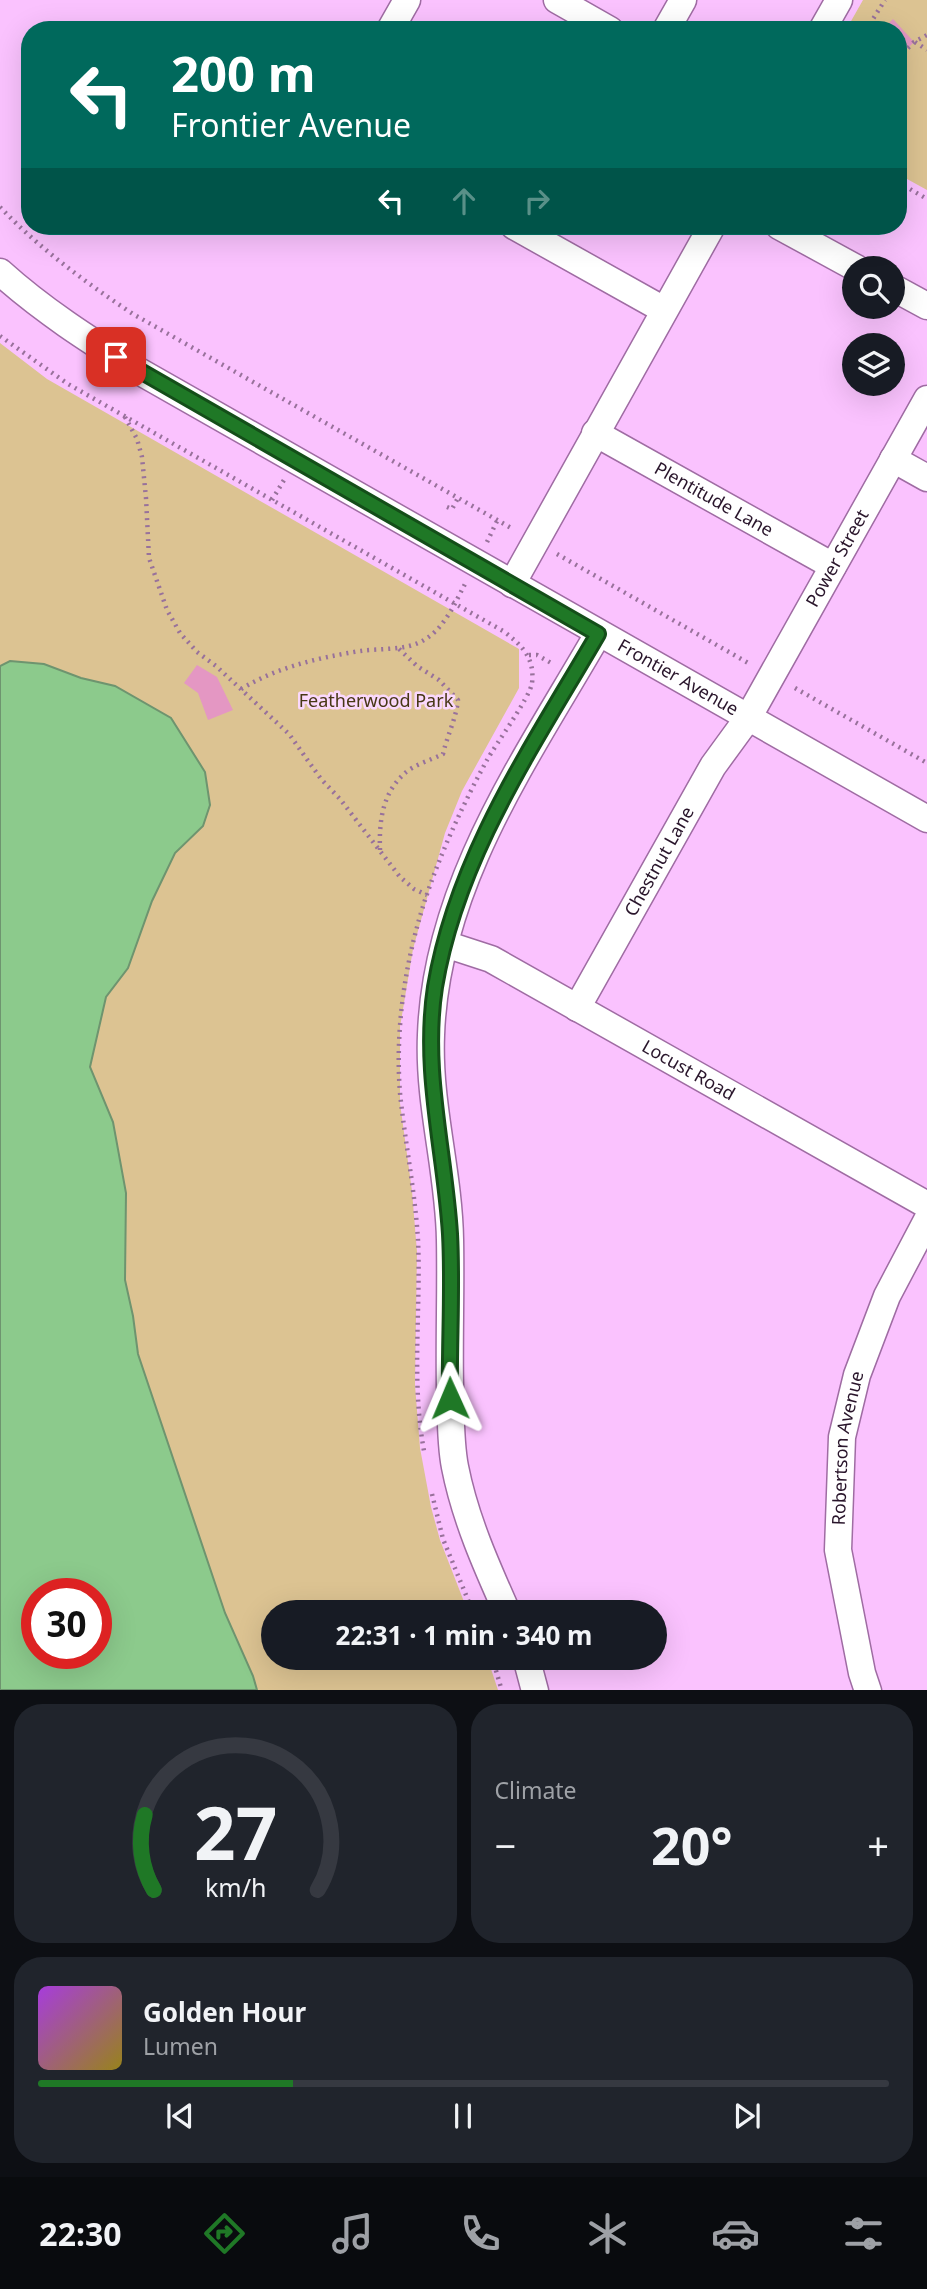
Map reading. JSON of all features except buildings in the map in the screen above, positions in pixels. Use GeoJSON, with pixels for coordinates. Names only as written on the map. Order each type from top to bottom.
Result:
{"type":"FeatureCollection","features":[{"type":"Feature","properties":{"kind":"street"},"geometry":{"type":"LineString","coordinates":[[395,21],[407,0]]}},
{"type":"Feature","properties":{"kind":"street"},"geometry":{"type":"LineString","coordinates":[[557,0],[594,21]]}},
{"type":"Feature","properties":{"kind":"street"},"geometry":{"type":"LineString","coordinates":[[671,21],[683,0]]}},
{"type":"Feature","properties":{"kind":"street"},"geometry":{"type":"LineString","coordinates":[[827,21],[839,0]]}},
{"type":"Feature","properties":{"kind":"street"},"geometry":{"type":"LineString","coordinates":[[530,235],[664,310]]}},
{"type":"Feature","properties":{"kind":"street"},"geometry":{"type":"LineString","coordinates":[[512,584],[707,235]]}},
{"type":"Feature","properties":{"kind":"street"},"geometry":{"type":"LineString","coordinates":[[796,235],[842,260]]}},
{"type":"Feature","properties":{"kind":"street","name":"Frontier Avenue"},"geometry":{"type":"LineString","coordinates":[[0,272],[24,294],[75,332],[137,370],[927,819]]}},
{"type":"Feature","properties":{"kind":"street"},"geometry":{"type":"LineString","coordinates":[[905,295],[927,306]]}},
{"type":"Feature","properties":{"kind":"street","name":"Power Street"},"geometry":{"type":"LineString","coordinates":[[748,718],[927,399]]}},
{"type":"Feature","properties":{"kind":"street","name":"Plentitude Lane"},"geometry":{"type":"LineString","coordinates":[[595,433],[833,566]]}},
{"type":"Feature","properties":{"kind":"street"},"geometry":{"type":"LineString","coordinates":[[893,459],[927,478]]}},
{"type":"Feature","properties":{"kind":"street"},"geometry":{"type":"LineString","coordinates":[[502,1600],[480,1550],[455,1466],[451,1423],[450,1235],[434,1104],[431,1035],[435,988],[445,944],[472,863],[490,821],[511,780],[598,634]]}},
{"type":"Feature","properties":{"kind":"street","name":"Chestnut Lane"},"geometry":{"type":"LineString","coordinates":[[577,1008],[713,766],[748,718]]}},
{"type":"Feature","properties":{"kind":"street","name":"Locust Road"},"geometry":{"type":"LineString","coordinates":[[445,944],[491,959],[927,1205]]}},
{"type":"Feature","properties":{"kind":"street","name":"Robertson Avenue"},"geometry":{"type":"LineString","coordinates":[[868,1690],[862,1673],[838,1550],[842,1437],[857,1376],[887,1296],[927,1220]]}},
{"type":"Feature","properties":{"kind":"street"},"geometry":{"type":"LineString","coordinates":[[530,1670],[535,1690]]}},
{"type":"Feature","properties":{"kind":"path"},"geometry":{"type":"LineString","coordinates":[[872,21],[885,0]]}},
{"type":"Feature","properties":{"kind":"path"},"geometry":{"type":"LineString","coordinates":[[907,50],[927,35]]}},
{"type":"Feature","properties":{"kind":"path"},"geometry":{"type":"LineString","coordinates":[[915,42],[927,50]]}},
{"type":"Feature","properties":{"kind":"path"},"geometry":{"type":"LineString","coordinates":[[907,187],[927,199]]}},
{"type":"Feature","properties":{"kind":"path"},"geometry":{"type":"LineString","coordinates":[[0,206],[21,229]]}},
{"type":"Feature","properties":{"kind":"path"},"geometry":{"type":"LineString","coordinates":[[26,235],[85,282],[133,314],[927,763]]}},
{"type":"Feature","properties":{"kind":"path"},"geometry":{"type":"LineString","coordinates":[[0,336],[68,384],[503,631],[521,644],[529,654],[532,686],[467,800],[427,895],[412,947],[402,1001],[400,1091],[418,1237],[417,1398],[426,1460]]}},
{"type":"Feature","properties":{"kind":"path"},"geometry":{"type":"LineString","coordinates":[[125,416],[137,439],[142,457],[149,558],[167,610],[180,633],[197,652],[242,689],[289,734],[321,779],[340,799],[400,877],[414,889],[427,895]]}},
{"type":"Feature","properties":{"kind":"path"},"geometry":{"type":"LineString","coordinates":[[447,507],[452,509],[458,498]]}},
{"type":"Feature","properties":{"kind":"path"},"geometry":{"type":"LineString","coordinates":[[242,689],[287,666],[423,641],[434,633],[454,605]]}},
{"type":"Feature","properties":{"kind":"path"},"geometry":{"type":"LineString","coordinates":[[380,852],[379,833],[384,800],[404,772],[443,754],[447,736],[457,716],[458,700],[439,680],[417,666],[397,647]]}},
{"type":"Feature","properties":{"kind":"path"},"geometry":{"type":"LineString","coordinates":[[430,1484],[443,1539],[468,1600]]}},
{"type":"Feature","properties":{"kind":"path"},"geometry":{"type":"LineString","coordinates":[[496,1670],[502,1690]]}},
{"type":"Feature","properties":{"kind":"green space"},"geometry":{"type":"Polygon","coordinates":[[[863,0],[927,0],[927,190],[907,179],[907,21],[851,21],[863,0]]]}},
{"type":"Feature","properties":{"kind":"green space","name":"Featherwood Park"},"geometry":{"type":"Polygon","coordinates":[[[0,343],[47,379],[519,649],[519,688],[462,791],[445,833],[413,949],[400,1027],[400,1103],[417,1252],[415,1385],[420,1448],[440,1540],[463,1600],[261,1600],[261,1670],[491,1670],[498,1690],[0,1690],[0,343]]]}},
{"type":"Feature","properties":{"kind":"shaded area"},"geometry":{"type":"Polygon","coordinates":[[[10,661],[44,664],[81,678],[115,686],[171,718],[205,772],[210,805],[203,826],[175,853],[152,901],[128,968],[106,997],[90,1067],[113,1122],[126,1193],[125,1280],[138,1354],[225,1613],[257,1690],[0,1690],[0,666],[10,661]]]}},
{"type":"Feature","properties":{"kind":"route"},"geometry":{"type":"LineString","coordinates":[[116,357],[598,634],[511,780],[490,821],[454,911],[435,988],[431,1035],[432,1080],[450,1235],[450,1398]]}}]}
